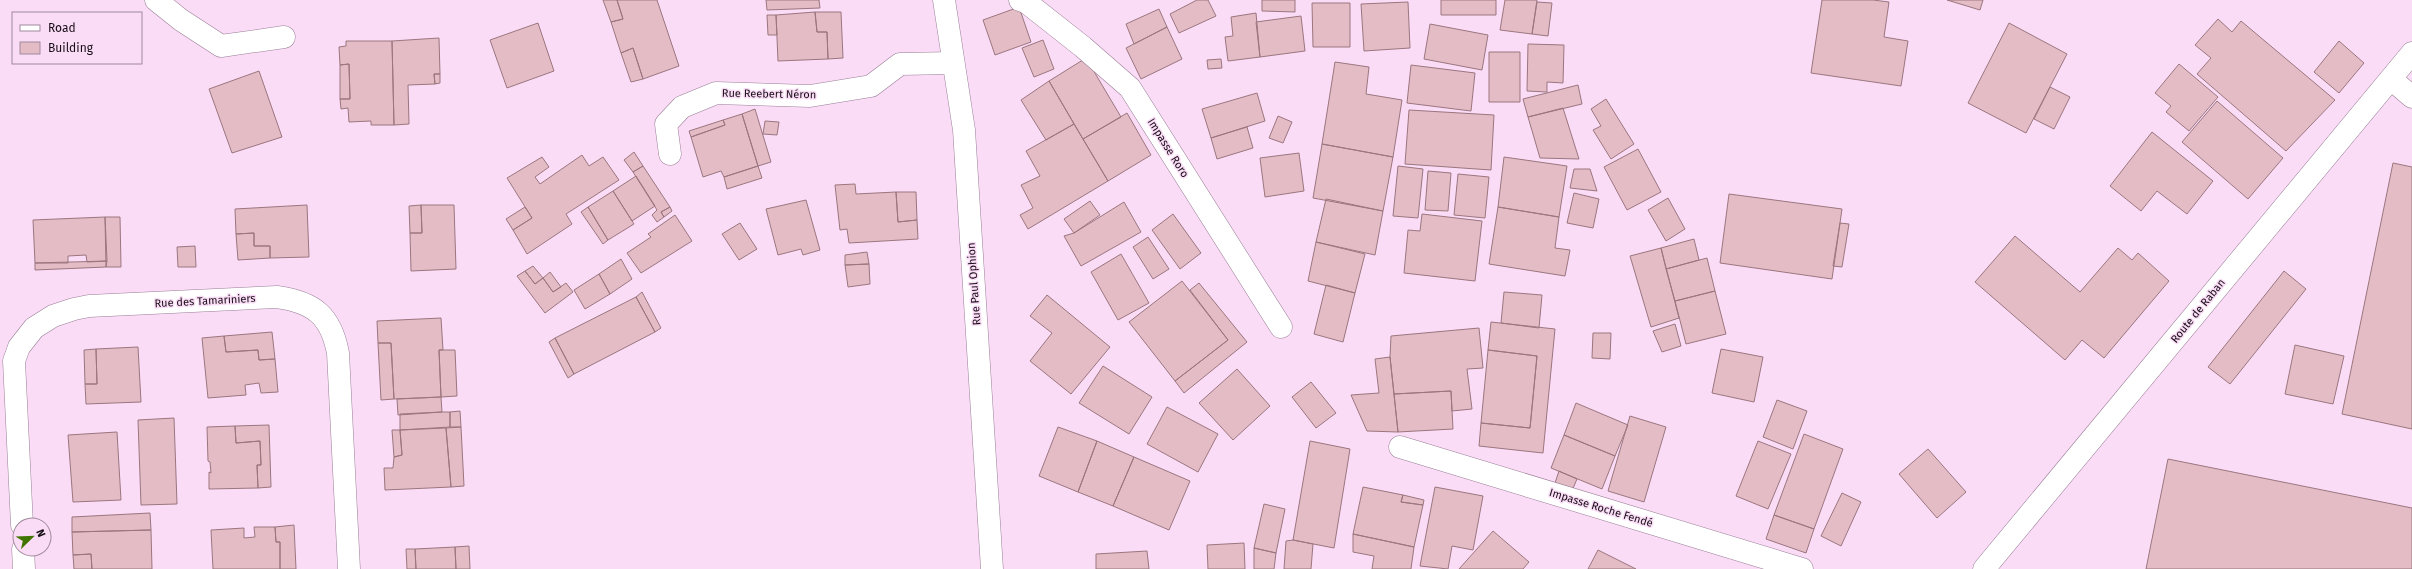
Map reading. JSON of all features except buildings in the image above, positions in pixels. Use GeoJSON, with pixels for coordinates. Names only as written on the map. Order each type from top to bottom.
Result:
{"type":"FeatureCollection","features":[{"type":"Feature","properties":{"kind":"street"},"geometry":{"type":"LineString","coordinates":[[156,0],[181,20],[221,46],[284,37]]}},
{"type":"Feature","properties":{"kind":"street","name":"Rue Paul Ophion"},"geometry":{"type":"LineString","coordinates":[[944,0],[964,130],[992,569]]}},
{"type":"Feature","properties":{"kind":"street","name":"Impasse Roro"},"geometry":{"type":"LineString","coordinates":[[1020,0],[1026,2],[1083,47],[1130,88],[1281,327]]}},
{"type":"Feature","properties":{"kind":"street","name":"Route de Raban"},"geometry":{"type":"LineString","coordinates":[[1984,569],[2412,53]]}},
{"type":"Feature","properties":{"kind":"street","name":"Rue Reebert Néron"},"geometry":{"type":"LineString","coordinates":[[670,154],[666,124],[682,107],[716,93],[810,96],[871,86],[900,64],[953,63]]}},
{"type":"Feature","properties":{"kind":"street"},"geometry":{"type":"LineString","coordinates":[[2391,79],[2412,96]]}},
{"type":"Feature","properties":{"kind":"street","name":"Rue des Tamariniers"},"geometry":{"type":"LineString","coordinates":[[22,517],[14,361],[19,347],[34,328],[53,316],[89,306],[277,297],[305,303],[312,308],[321,315],[335,340],[338,353],[348,569]]}},
{"type":"Feature","properties":{"kind":"street","name":"Impasse Roche Fendé"},"geometry":{"type":"LineString","coordinates":[[1400,447],[1802,569]]}},
{"type":"Feature","properties":{"kind":"street"},"geometry":{"type":"LineString","coordinates":[[23,557],[24,569]]}}]}
